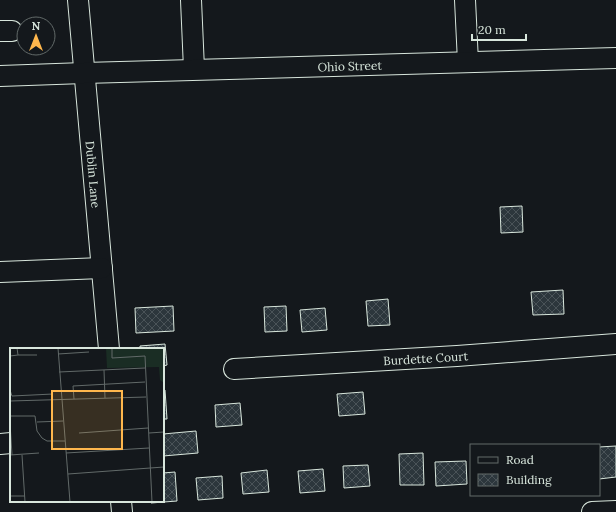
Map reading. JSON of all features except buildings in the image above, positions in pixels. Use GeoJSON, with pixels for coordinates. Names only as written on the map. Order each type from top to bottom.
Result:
{"type":"FeatureCollection","features":[{"type":"Feature","properties":{"kind":"street","name":"Dublin Lane"},"geometry":{"type":"LineString","coordinates":[[78,0],[109,348]]}},
{"type":"Feature","properties":{"kind":"street"},"geometry":{"type":"LineString","coordinates":[[191,0],[194,69]]}},
{"type":"Feature","properties":{"kind":"street"},"geometry":{"type":"LineString","coordinates":[[465,0],[468,62]]}},
{"type":"Feature","properties":{"kind":"street","name":"Ohio Street"},"geometry":{"type":"LineString","coordinates":[[0,76],[194,69],[616,58]]}},
{"type":"Feature","properties":{"kind":"street"},"geometry":{"type":"LineString","coordinates":[[0,272],[102,268]]}},
{"type":"Feature","properties":{"kind":"street","name":"Burdette Court"},"geometry":{"type":"LineString","coordinates":[[234,369],[457,356],[616,344]]}},
{"type":"Feature","properties":{"kind":"street"},"geometry":{"type":"LineString","coordinates":[[0,444],[10,443]]}},
{"type":"Feature","properties":{"kind":"street"},"geometry":{"type":"LineString","coordinates":[[121,502],[122,512]]}},
{"type":"Feature","properties":{"kind":"street"},"geometry":{"type":"LineString","coordinates":[[592,512],[616,511]]}}]}
